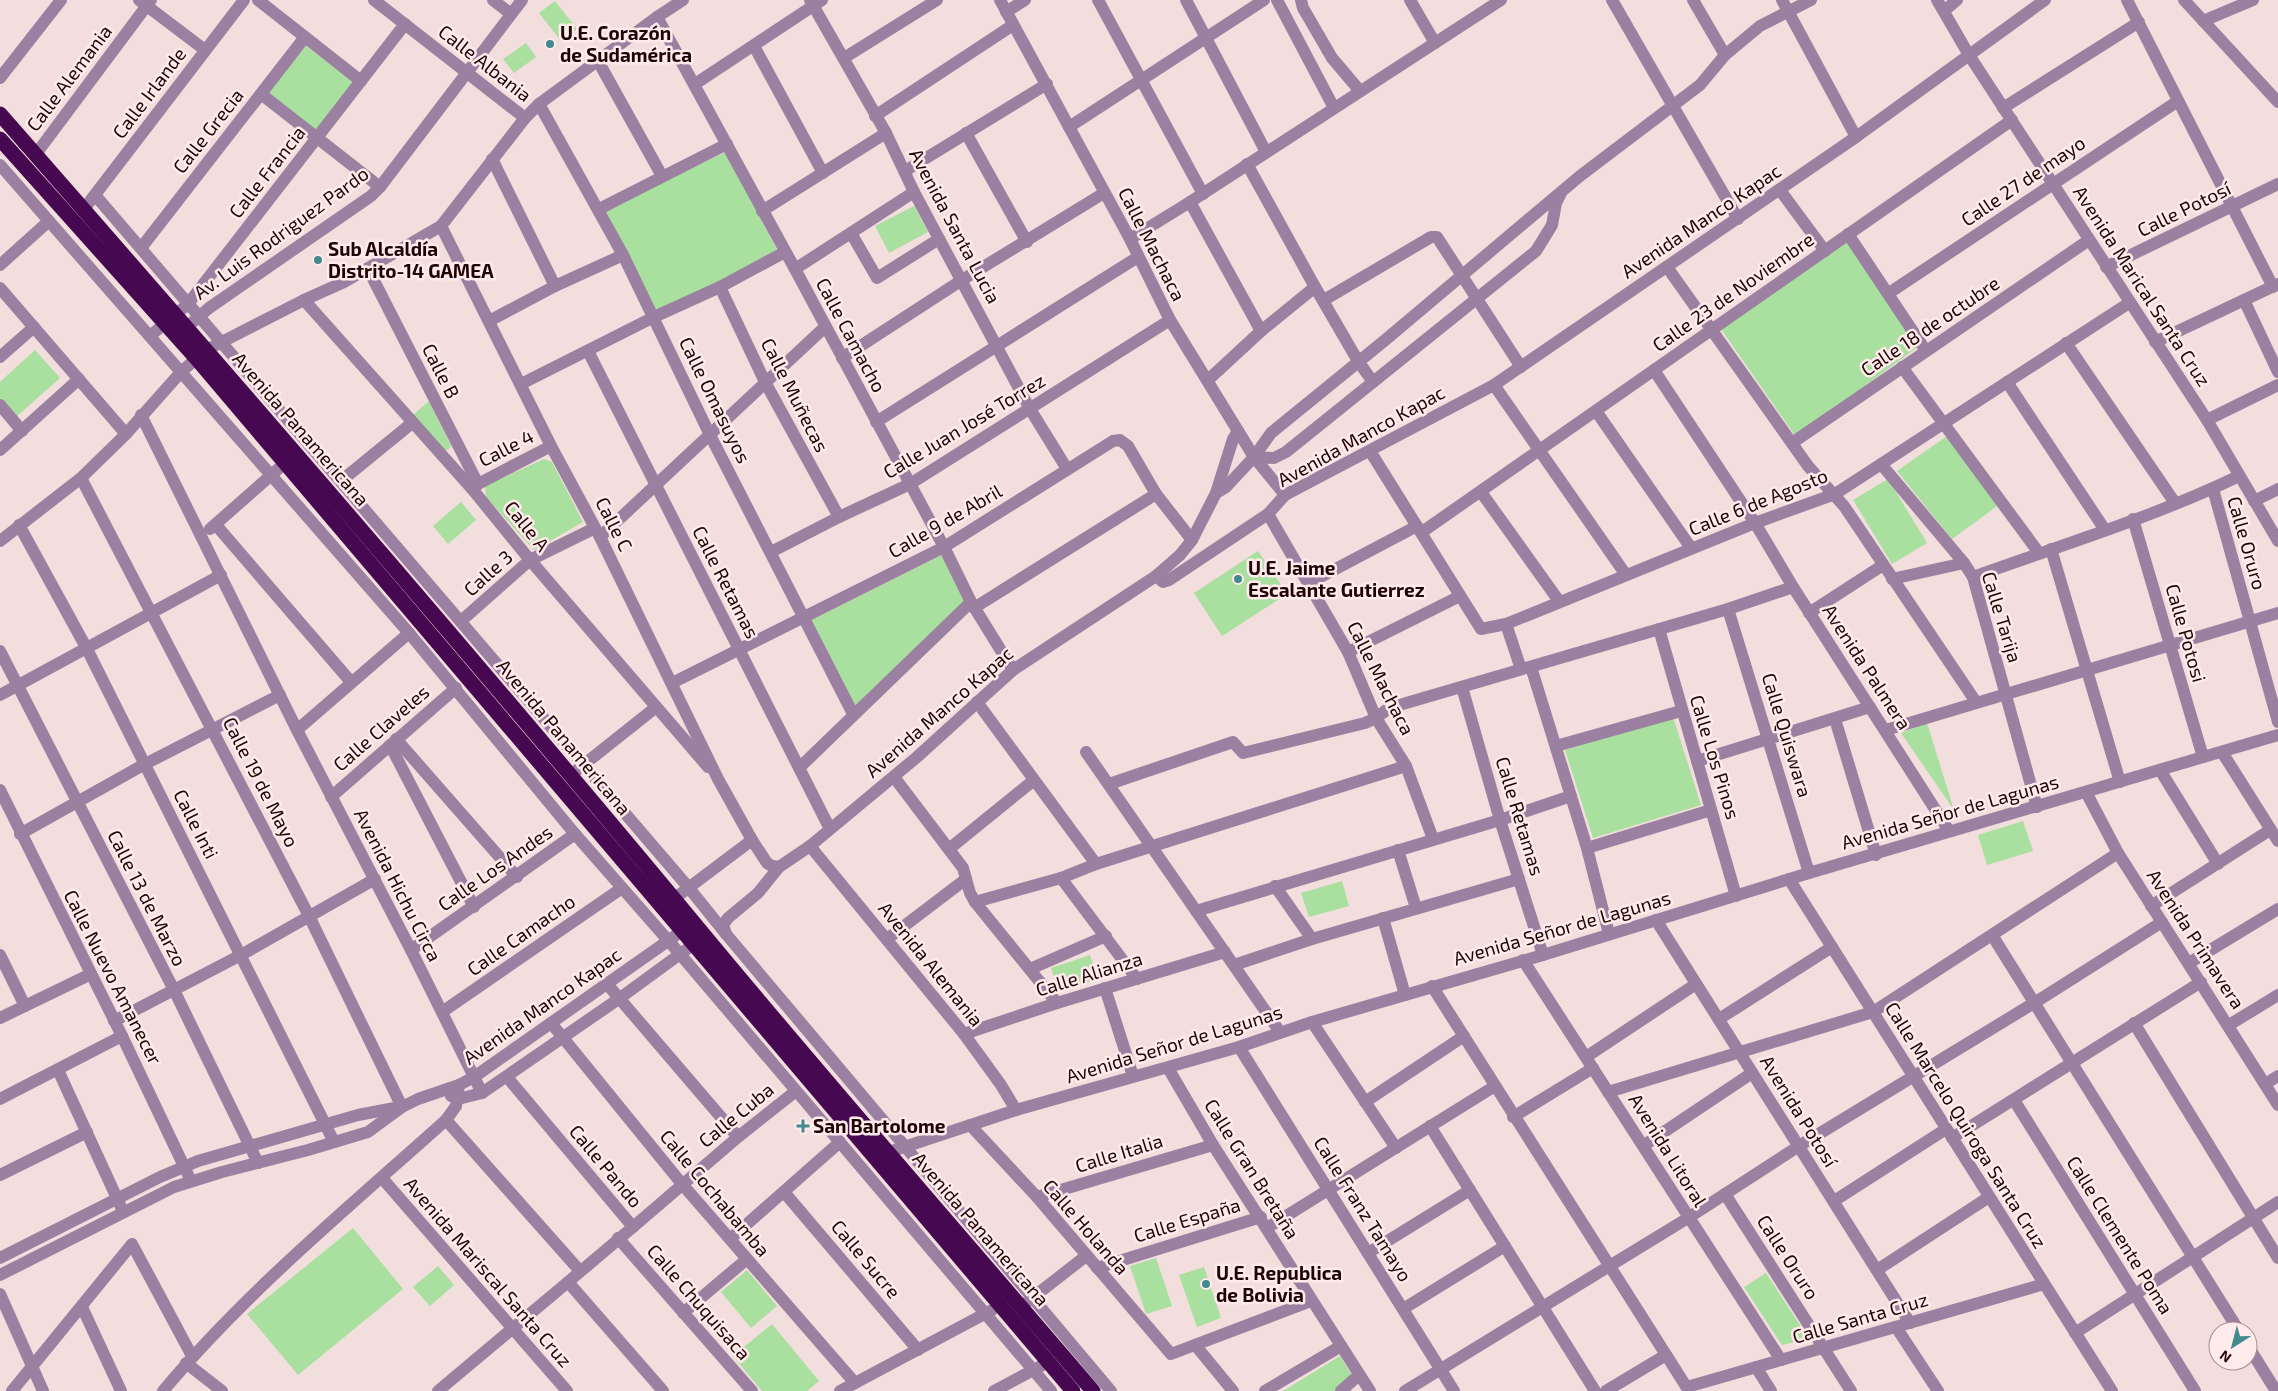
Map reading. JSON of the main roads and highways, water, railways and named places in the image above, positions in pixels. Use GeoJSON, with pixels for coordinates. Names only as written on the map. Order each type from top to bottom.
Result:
{"type":"FeatureCollection","features":[{"type":"Feature","properties":{"kind":"highway","name":"Avenida Panamericana"},"geometry":{"type":"LineString","coordinates":[[0,114],[84,209],[170,319],[187,327],[201,354],[285,463],[689,926],[881,1154],[1001,1305],[1073,1391]]}},
{"type":"Feature","properties":{"kind":"highway","name":"Avenida Panamericana"},"geometry":{"type":"LineString","coordinates":[[0,139],[170,319],[571,775],[675,898],[689,926]]}},
{"type":"Feature","properties":{"kind":"highway","name":"Avenida Panamericana"},"geometry":{"type":"LineString","coordinates":[[881,1154],[1027,1302],[1093,1391]]}},
{"type":"Feature","properties":{"kind":"place","name":"U.E. Corazón de Sudamérica"},"geometry":{"type":"Point","coordinates":[550,44]}},
{"type":"Feature","properties":{"kind":"place","name":"Sub Alcaldía Distrito-14 GAMEA"},"geometry":{"type":"Point","coordinates":[318,260]}},
{"type":"Feature","properties":{"kind":"place","name":"U.E. Jaime Escalante Gutierrez"},"geometry":{"type":"Point","coordinates":[1238,579]}},
{"type":"Feature","properties":{"kind":"place","name":"San Bartolome"},"geometry":{"type":"Point","coordinates":[803,1126]}},
{"type":"Feature","properties":{"kind":"place","name":"U.E. Republica de Bolivia"},"geometry":{"type":"Point","coordinates":[1206,1284]}}]}
